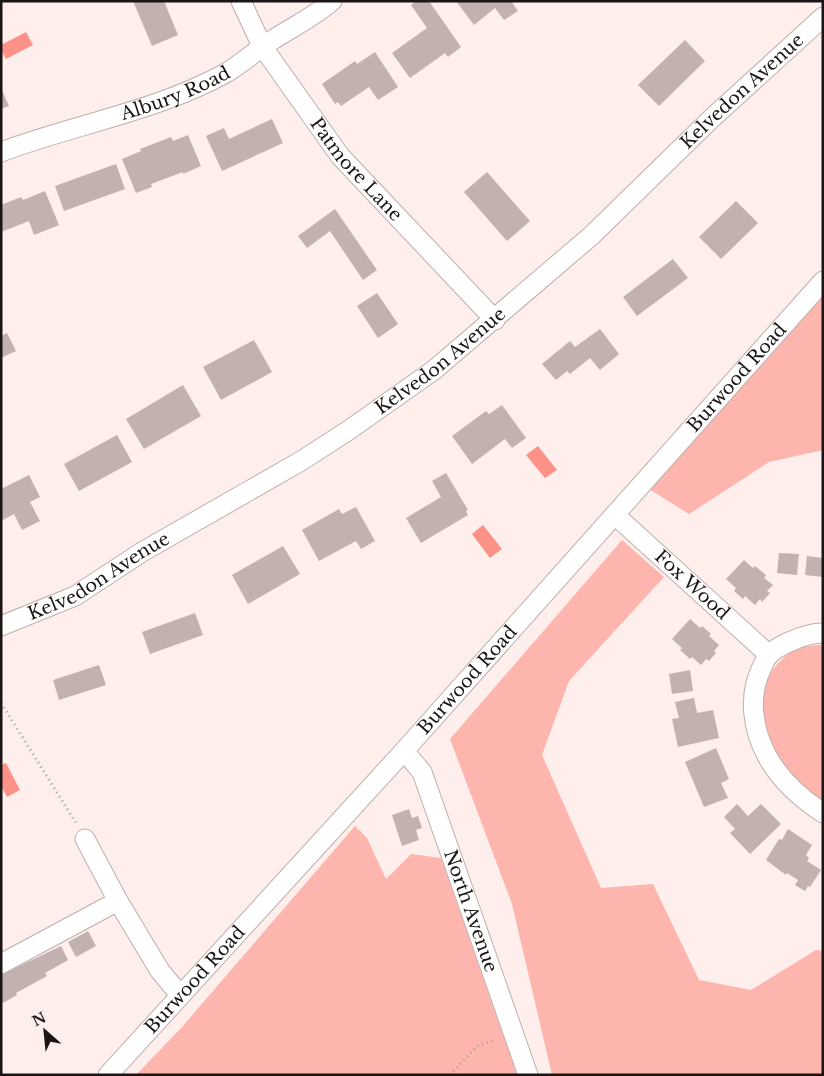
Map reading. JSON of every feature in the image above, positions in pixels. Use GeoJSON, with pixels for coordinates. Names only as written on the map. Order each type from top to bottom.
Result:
{"type":"FeatureCollection","features":[{"type":"Feature","properties":{"kind":"street","name":"Patmore Lane"},"geometry":{"type":"LineString","coordinates":[[242,1],[262,46],[340,156],[494,320]]}},
{"type":"Feature","properties":{"kind":"street","name":"Albury Road"},"geometry":{"type":"LineString","coordinates":[[1,152],[42,137],[149,106],[190,90],[226,73],[262,46],[332,1]]}},
{"type":"Feature","properties":{"kind":"street","name":"Kelvedon Avenue"},"geometry":{"type":"LineString","coordinates":[[2,627],[75,596],[142,552],[301,460],[409,389],[494,320],[591,236],[711,119],[823,16]]}},
{"type":"Feature","properties":{"kind":"street","name":"Burwood Road"},"geometry":{"type":"LineString","coordinates":[[108,1075],[404,752],[823,281]]}},
{"type":"Feature","properties":{"kind":"street","name":"Fox Wood"},"geometry":{"type":"LineString","coordinates":[[615,515],[768,654]]}},
{"type":"Feature","properties":{"kind":"street"},"geometry":{"type":"LineString","coordinates":[[823,634],[800,637],[768,654],[754,688],[754,721],[759,739],[767,756],[785,782],[797,794],[823,813]]}},
{"type":"Feature","properties":{"kind":"street","name":"North Avenue"},"geometry":{"type":"LineString","coordinates":[[404,752],[422,772],[528,1075]]}},
{"type":"Feature","properties":{"kind":"street"},"geometry":{"type":"LineString","coordinates":[[85,839],[118,901],[160,971],[180,995]]}},
{"type":"Feature","properties":{"kind":"street"},"geometry":{"type":"LineString","coordinates":[[1,964],[118,901]]}},
{"type":"Feature","properties":{"kind":"path"},"geometry":{"type":"LineString","coordinates":[[1,703],[85,839]]}},
{"type":"Feature","properties":{"kind":"path"},"geometry":{"type":"LineString","coordinates":[[450,1075],[477,1046],[514,1032]]}},
{"type":"Feature","properties":{"kind":"shaded area"},"geometry":{"type":"Polygon","coordinates":[[[26,32],[33,45],[6,59],[1,50],[1,45],[26,32]]]}},
{"type":"Feature","properties":{"kind":"shaded area"},"geometry":{"type":"Polygon","coordinates":[[[823,295],[823,450],[769,462],[689,514],[649,489],[823,295]]]}},
{"type":"Feature","properties":{"kind":"shaded area"},"geometry":{"type":"Polygon","coordinates":[[[538,446],[557,470],[545,478],[526,455],[538,446]]]}},
{"type":"Feature","properties":{"kind":"shaded area"},"geometry":{"type":"Polygon","coordinates":[[[483,525],[502,549],[490,558],[472,534],[483,525]]]}},
{"type":"Feature","properties":{"kind":"shaded area"},"geometry":{"type":"Polygon","coordinates":[[[622,540],[664,577],[569,681],[542,755],[601,888],[653,884],[699,980],[751,990],[816,950],[823,951],[823,1075],[552,1075],[512,904],[450,739],[622,540]]]}},
{"type":"Feature","properties":{"kind":"shaded area"},"geometry":{"type":"Polygon","coordinates":[[[823,645],[823,805],[798,786],[777,758],[770,743],[762,711],[767,681],[777,664],[799,648],[823,645]]]}},
{"type":"Feature","properties":{"kind":"shaded area"},"geometry":{"type":"Polygon","coordinates":[[[6,763],[20,790],[7,797],[1,786],[1,765],[6,763]]]}},
{"type":"Feature","properties":{"kind":"shaded area"},"geometry":{"type":"Polygon","coordinates":[[[355,826],[367,838],[386,879],[411,854],[441,858],[517,1075],[136,1075],[182,1027],[355,826]]]}},
{"type":"Feature","properties":{"kind":"building"},"geometry":{"type":"Polygon","coordinates":[[[133,1],[164,1],[178,35],[152,46],[133,1]]]}},
{"type":"Feature","properties":{"kind":"building"},"geometry":{"type":"Polygon","coordinates":[[[416,1],[429,1],[461,47],[448,57],[445,53],[410,78],[392,53],[427,28],[411,5],[416,1]]]}},
{"type":"Feature","properties":{"kind":"building"},"geometry":{"type":"Polygon","coordinates":[[[456,1],[511,1],[518,11],[504,20],[495,8],[474,25],[456,1]]]}},
{"type":"Feature","properties":{"kind":"building"},"geometry":{"type":"Polygon","coordinates":[[[685,40],[705,61],[659,106],[638,85],[685,40]]]}},
{"type":"Feature","properties":{"kind":"building"},"geometry":{"type":"Polygon","coordinates":[[[375,52],[398,87],[378,100],[369,87],[341,106],[338,102],[335,104],[322,84],[355,61],[357,64],[375,52]]]}},
{"type":"Feature","properties":{"kind":"building"},"geometry":{"type":"Polygon","coordinates":[[[1,88],[9,106],[1,109],[1,88]]]}},
{"type":"Feature","properties":{"kind":"building"},"geometry":{"type":"Polygon","coordinates":[[[272,119],[283,143],[222,171],[206,136],[224,128],[229,139],[272,119]]]}},
{"type":"Feature","properties":{"kind":"building"},"geometry":{"type":"Polygon","coordinates":[[[188,135],[201,166],[151,184],[152,187],[136,193],[122,159],[141,151],[140,149],[171,137],[173,141],[188,135]]]}},
{"type":"Feature","properties":{"kind":"building"},"geometry":{"type":"Polygon","coordinates":[[[116,164],[125,189],[64,211],[55,186],[116,164]]]}},
{"type":"Feature","properties":{"kind":"building"},"geometry":{"type":"Polygon","coordinates":[[[487,172],[530,221],[507,241],[464,192],[487,172]]]}},
{"type":"Feature","properties":{"kind":"building"},"geometry":{"type":"Polygon","coordinates":[[[45,191],[59,225],[34,235],[29,221],[1,232],[1,205],[21,197],[23,200],[45,191]]]}},
{"type":"Feature","properties":{"kind":"building"},"geometry":{"type":"Polygon","coordinates":[[[736,201],[758,223],[721,259],[699,237],[736,201]]]}},
{"type":"Feature","properties":{"kind":"building"},"geometry":{"type":"Polygon","coordinates":[[[335,209],[377,270],[363,280],[330,231],[307,248],[298,236],[335,209]]]}},
{"type":"Feature","properties":{"kind":"building"},"geometry":{"type":"Polygon","coordinates":[[[673,259],[688,278],[637,316],[623,297],[673,259]]]}},
{"type":"Feature","properties":{"kind":"building"},"geometry":{"type":"Polygon","coordinates":[[[377,293],[398,324],[378,338],[357,306],[377,293]]]}},
{"type":"Feature","properties":{"kind":"building"},"geometry":{"type":"Polygon","coordinates":[[[600,329],[619,354],[600,370],[590,358],[570,374],[567,371],[556,380],[542,364],[570,341],[575,347],[600,329]]]}},
{"type":"Feature","properties":{"kind":"building"},"geometry":{"type":"Polygon","coordinates":[[[7,333],[16,351],[1,358],[1,336],[7,333]]]}},
{"type":"Feature","properties":{"kind":"building"},"geometry":{"type":"Polygon","coordinates":[[[254,340],[272,372],[221,400],[203,367],[254,340]]]}},
{"type":"Feature","properties":{"kind":"building"},"geometry":{"type":"Polygon","coordinates":[[[183,385],[201,416],[144,449],[126,419],[183,385]]]}},
{"type":"Feature","properties":{"kind":"building"},"geometry":{"type":"Polygon","coordinates":[[[502,405],[526,438],[512,448],[505,439],[472,464],[452,436],[486,411],[489,414],[502,405]]]}},
{"type":"Feature","properties":{"kind":"building"},"geometry":{"type":"Polygon","coordinates":[[[117,435],[132,462],[79,491],[64,464],[117,435]]]}},
{"type":"Feature","properties":{"kind":"building"},"geometry":{"type":"Polygon","coordinates":[[[446,473],[468,510],[466,511],[468,515],[421,543],[406,518],[441,497],[432,481],[446,473]]]}},
{"type":"Feature","properties":{"kind":"building"},"geometry":{"type":"Polygon","coordinates":[[[29,475],[40,497],[30,502],[40,521],[22,530],[14,514],[1,521],[1,489],[29,475]]]}},
{"type":"Feature","properties":{"kind":"building"},"geometry":{"type":"Polygon","coordinates":[[[356,507],[375,541],[361,549],[356,541],[319,561],[302,530],[339,509],[342,514],[356,507]]]}},
{"type":"Feature","properties":{"kind":"building"},"geometry":{"type":"Polygon","coordinates":[[[283,546],[300,574],[248,604],[232,575],[283,546]]]}},
{"type":"Feature","properties":{"kind":"building"},"geometry":{"type":"Polygon","coordinates":[[[779,553],[799,554],[797,575],[777,573],[779,553]]]}},
{"type":"Feature","properties":{"kind":"building"},"geometry":{"type":"Polygon","coordinates":[[[807,556],[823,558],[823,577],[805,575],[807,556]]]}},
{"type":"Feature","properties":{"kind":"building"},"geometry":{"type":"Polygon","coordinates":[[[744,560],[753,568],[755,566],[766,575],[764,578],[773,585],[767,591],[770,593],[762,602],[760,599],[755,605],[745,596],[743,599],[734,591],[736,588],[726,579],[744,560]]]}},
{"type":"Feature","properties":{"kind":"building"},"geometry":{"type":"Polygon","coordinates":[[[195,613],[203,635],[150,654],[142,632],[195,613]]]}},
{"type":"Feature","properties":{"kind":"building"},"geometry":{"type":"Polygon","coordinates":[[[690,619],[700,628],[702,626],[711,634],[709,636],[719,645],[714,651],[716,653],[709,661],[706,659],[701,665],[692,657],[690,659],[672,639],[690,619]]]}},
{"type":"Feature","properties":{"kind":"building"},"geometry":{"type":"Polygon","coordinates":[[[99,665],[106,685],[59,700],[53,680],[99,665]]]}},
{"type":"Feature","properties":{"kind":"building"},"geometry":{"type":"Polygon","coordinates":[[[690,670],[693,691],[672,694],[669,674],[690,670]]]}},
{"type":"Feature","properties":{"kind":"building"},"geometry":{"type":"Polygon","coordinates":[[[694,698],[697,713],[713,710],[719,738],[678,747],[672,719],[679,718],[675,702],[694,698]]]}},
{"type":"Feature","properties":{"kind":"building"},"geometry":{"type":"Polygon","coordinates":[[[716,748],[729,779],[721,783],[728,798],[704,807],[685,762],[716,748]]]}},
{"type":"Feature","properties":{"kind":"building"},"geometry":{"type":"Polygon","coordinates":[[[737,804],[748,816],[761,804],[781,824],[750,854],[730,833],[735,829],[724,817],[737,804]]]}},
{"type":"Feature","properties":{"kind":"building"},"geometry":{"type":"Polygon","coordinates":[[[409,809],[412,818],[418,816],[422,828],[416,830],[419,840],[402,846],[392,815],[409,809]]]}},
{"type":"Feature","properties":{"kind":"building"},"geometry":{"type":"Polygon","coordinates":[[[788,829],[812,845],[806,855],[809,858],[807,861],[821,870],[810,887],[808,886],[805,891],[795,885],[798,880],[787,873],[786,875],[766,860],[779,839],[782,840],[788,829]]]}},
{"type":"Feature","properties":{"kind":"building"},"geometry":{"type":"Polygon","coordinates":[[[88,931],[96,946],[76,957],[68,942],[88,931]]]}},
{"type":"Feature","properties":{"kind":"building"},"geometry":{"type":"Polygon","coordinates":[[[61,946],[68,960],[45,973],[47,976],[16,993],[17,995],[1,1004],[1,975],[61,946]]]}}]}
